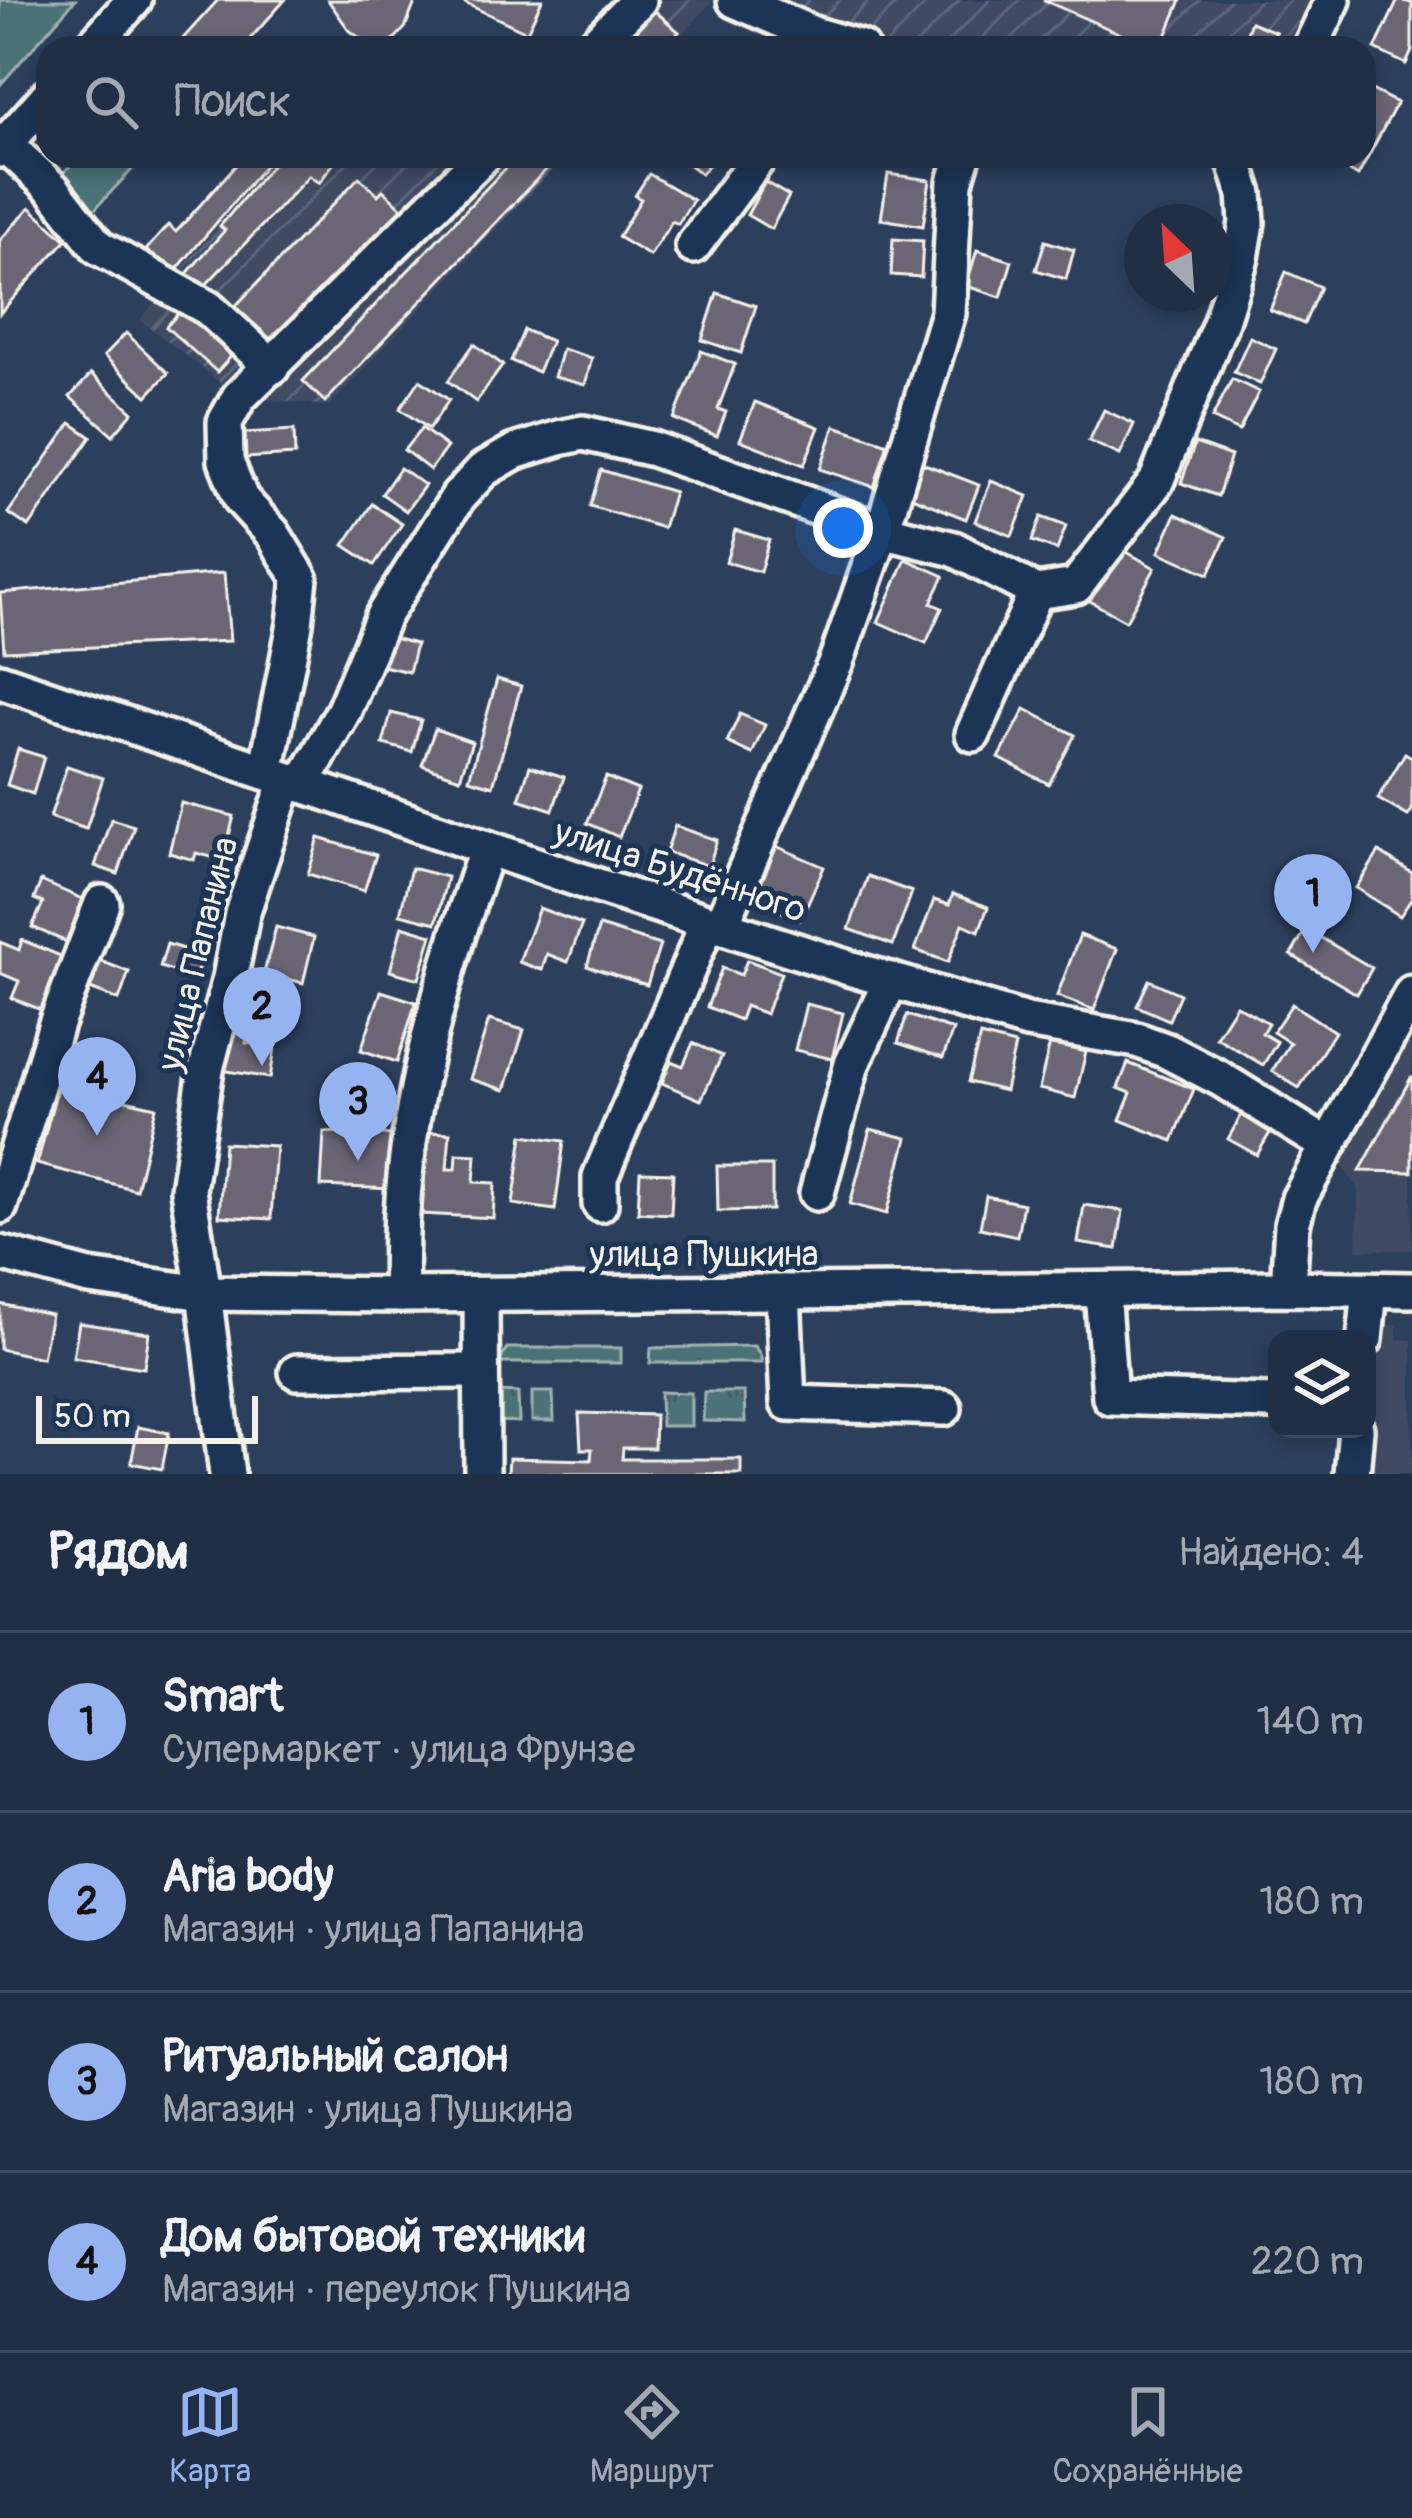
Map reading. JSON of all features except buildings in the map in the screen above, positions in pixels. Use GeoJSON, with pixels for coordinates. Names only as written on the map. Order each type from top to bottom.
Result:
{"type":"FeatureCollection","features":[{"type":"Feature","properties":{"kind":"street"},"geometry":{"type":"LineString","coordinates":[[102,36],[134,0]]}},
{"type":"Feature","properties":{"kind":"street"},"geometry":{"type":"LineString","coordinates":[[603,36],[639,0]]}},
{"type":"Feature","properties":{"kind":"street"},"geometry":{"type":"LineString","coordinates":[[736,0],[802,36]]}},
{"type":"Feature","properties":{"kind":"street"},"geometry":{"type":"LineString","coordinates":[[1316,36],[1334,0]]}},
{"type":"Feature","properties":{"kind":"street"},"geometry":{"type":"LineString","coordinates":[[36,109],[2,147],[53,188],[98,247],[208,308],[272,367]]}},
{"type":"Feature","properties":{"kind":"street"},"geometry":{"type":"LineString","coordinates":[[285,779],[300,578],[273,534],[241,499],[226,460],[225,422],[239,397],[471,168]]}},
{"type":"Feature","properties":{"kind":"street"},"geometry":{"type":"LineString","coordinates":[[693,246],[751,168]]}},
{"type":"Feature","properties":{"kind":"street"},"geometry":{"type":"LineString","coordinates":[[599,1204],[600,1177],[837,658],[882,531],[948,313],[959,168]]}},
{"type":"Feature","properties":{"kind":"street"},"geometry":{"type":"LineString","coordinates":[[285,779],[344,710],[383,616],[458,496],[483,470],[514,452],[583,433],[652,449],[882,531],[954,549],[1036,592],[1076,586],[1156,482],[1220,324],[1247,222],[1237,168]]}},
{"type":"Feature","properties":{"kind":"street"},"geometry":{"type":"LineString","coordinates":[[973,734],[1036,592]]}},
{"type":"Feature","properties":{"kind":"street","name":"улица Будённого"},"geometry":{"type":"LineString","coordinates":[[0,681],[891,980],[1027,1021],[1136,1040],[1255,1098],[1327,1145]]}},
{"type":"Feature","properties":{"kind":"street","name":"улица Папанина"},"geometry":{"type":"LineString","coordinates":[[227,1474],[188,1190],[206,1069],[242,914],[285,779]]}},
{"type":"Feature","properties":{"kind":"street"},"geometry":{"type":"LineString","coordinates":[[400,1295],[399,1255],[417,1082],[451,951],[487,848]]}},
{"type":"Feature","properties":{"kind":"street"},"geometry":{"type":"LineString","coordinates":[[0,1206],[56,1024],[102,903]]}},
{"type":"Feature","properties":{"kind":"street"},"geometry":{"type":"LineString","coordinates":[[817,1193],[852,1064],[891,980]]}},
{"type":"Feature","properties":{"kind":"street"},"geometry":{"type":"LineString","coordinates":[[1288,1288],[1292,1225],[1299,1199],[1412,993]]}},
{"type":"Feature","properties":{"kind":"street","name":"улица Пушкина"},"geometry":{"type":"LineString","coordinates":[[0,1253],[89,1276],[204,1293],[1412,1290]]}},
{"type":"Feature","properties":{"kind":"street"},"geometry":{"type":"LineString","coordinates":[[1102,1290],[1110,1397],[1268,1402]]}},
{"type":"Feature","properties":{"kind":"street"},"geometry":{"type":"LineString","coordinates":[[1366,1330],[1370,1290]]}},
{"type":"Feature","properties":{"kind":"street"},"geometry":{"type":"LineString","coordinates":[[783,1292],[788,1403],[944,1408]]}},
{"type":"Feature","properties":{"kind":"street"},"geometry":{"type":"LineString","coordinates":[[481,1295],[482,1474]]}},
{"type":"Feature","properties":{"kind":"street"},"geometry":{"type":"LineString","coordinates":[[297,1372],[481,1371]]}},
{"type":"Feature","properties":{"kind":"street"},"geometry":{"type":"LineString","coordinates":[[1352,1474],[1355,1438]]}},
{"type":"Feature","properties":{"kind":"shaded area"},"geometry":{"type":"Polygon","coordinates":[[[639,0],[713,0],[682,36],[603,36],[639,0]]]}},
{"type":"Feature","properties":{"kind":"shaded area"},"geometry":{"type":"Polygon","coordinates":[[[735,0],[1333,0],[1315,36],[830,36],[735,0]]]}},
{"type":"Feature","properties":{"kind":"shaded area"},"geometry":{"type":"Polygon","coordinates":[[[265,168],[554,168],[329,406],[239,397],[140,320],[265,168]]]}},
{"type":"Feature","properties":{"kind":"shaded area"},"geometry":{"type":"Polygon","coordinates":[[[1412,993],[1412,1250],[1357,1250],[1358,1188],[1327,1145],[1412,993]]]}},
{"type":"Feature","properties":{"kind":"shaded area"},"geometry":{"type":"Polygon","coordinates":[[[1367,1320],[1397,1325],[1397,1339],[1412,1340],[1412,1474],[1352,1474],[1364,1438],[1376,1438],[1376,1330],[1367,1330],[1367,1320]]]}},
{"type":"Feature","properties":{"kind":"green space"},"geometry":{"type":"Polygon","coordinates":[[[0,0],[75,0],[43,36],[36,36],[36,44],[0,85],[0,0]]]}},
{"type":"Feature","properties":{"kind":"green space"},"geometry":{"type":"Polygon","coordinates":[[[68,168],[134,168],[94,210],[59,178],[68,168]]]}},
{"type":"Feature","properties":{"kind":"green space"},"geometry":{"type":"Polygon","coordinates":[[[754,1346],[762,1363],[650,1363],[651,1348],[754,1346]]]}},
{"type":"Feature","properties":{"kind":"green space"},"geometry":{"type":"Polygon","coordinates":[[[507,1348],[621,1348],[621,1363],[499,1363],[507,1348]]]}},
{"type":"Feature","properties":{"kind":"green space"},"geometry":{"type":"Polygon","coordinates":[[[497,1392],[518,1393],[519,1422],[496,1421],[497,1392]]]}},
{"type":"Feature","properties":{"kind":"green space"},"geometry":{"type":"Polygon","coordinates":[[[532,1392],[553,1392],[554,1421],[532,1421],[532,1392]]]}},
{"type":"Feature","properties":{"kind":"green space"},"geometry":{"type":"Polygon","coordinates":[[[660,1392],[691,1393],[691,1426],[661,1426],[660,1392]]]}},
{"type":"Feature","properties":{"kind":"green space"},"geometry":{"type":"Polygon","coordinates":[[[704,1392],[744,1392],[745,1422],[703,1421],[704,1392]]]}},
{"type":"Feature","properties":{"kind":"place","name":"Smart"},"geometry":{"type":"Point","coordinates":[1313,953]}},
{"type":"Feature","properties":{"kind":"place","name":"Aria body"},"geometry":{"type":"Point","coordinates":[262,1066]}},
{"type":"Feature","properties":{"kind":"place","name":"Дом бытовой техники"},"geometry":{"type":"Point","coordinates":[97,1136]}},
{"type":"Feature","properties":{"kind":"place","name":"Ритуальный салон"},"geometry":{"type":"Point","coordinates":[358,1161]}}]}
